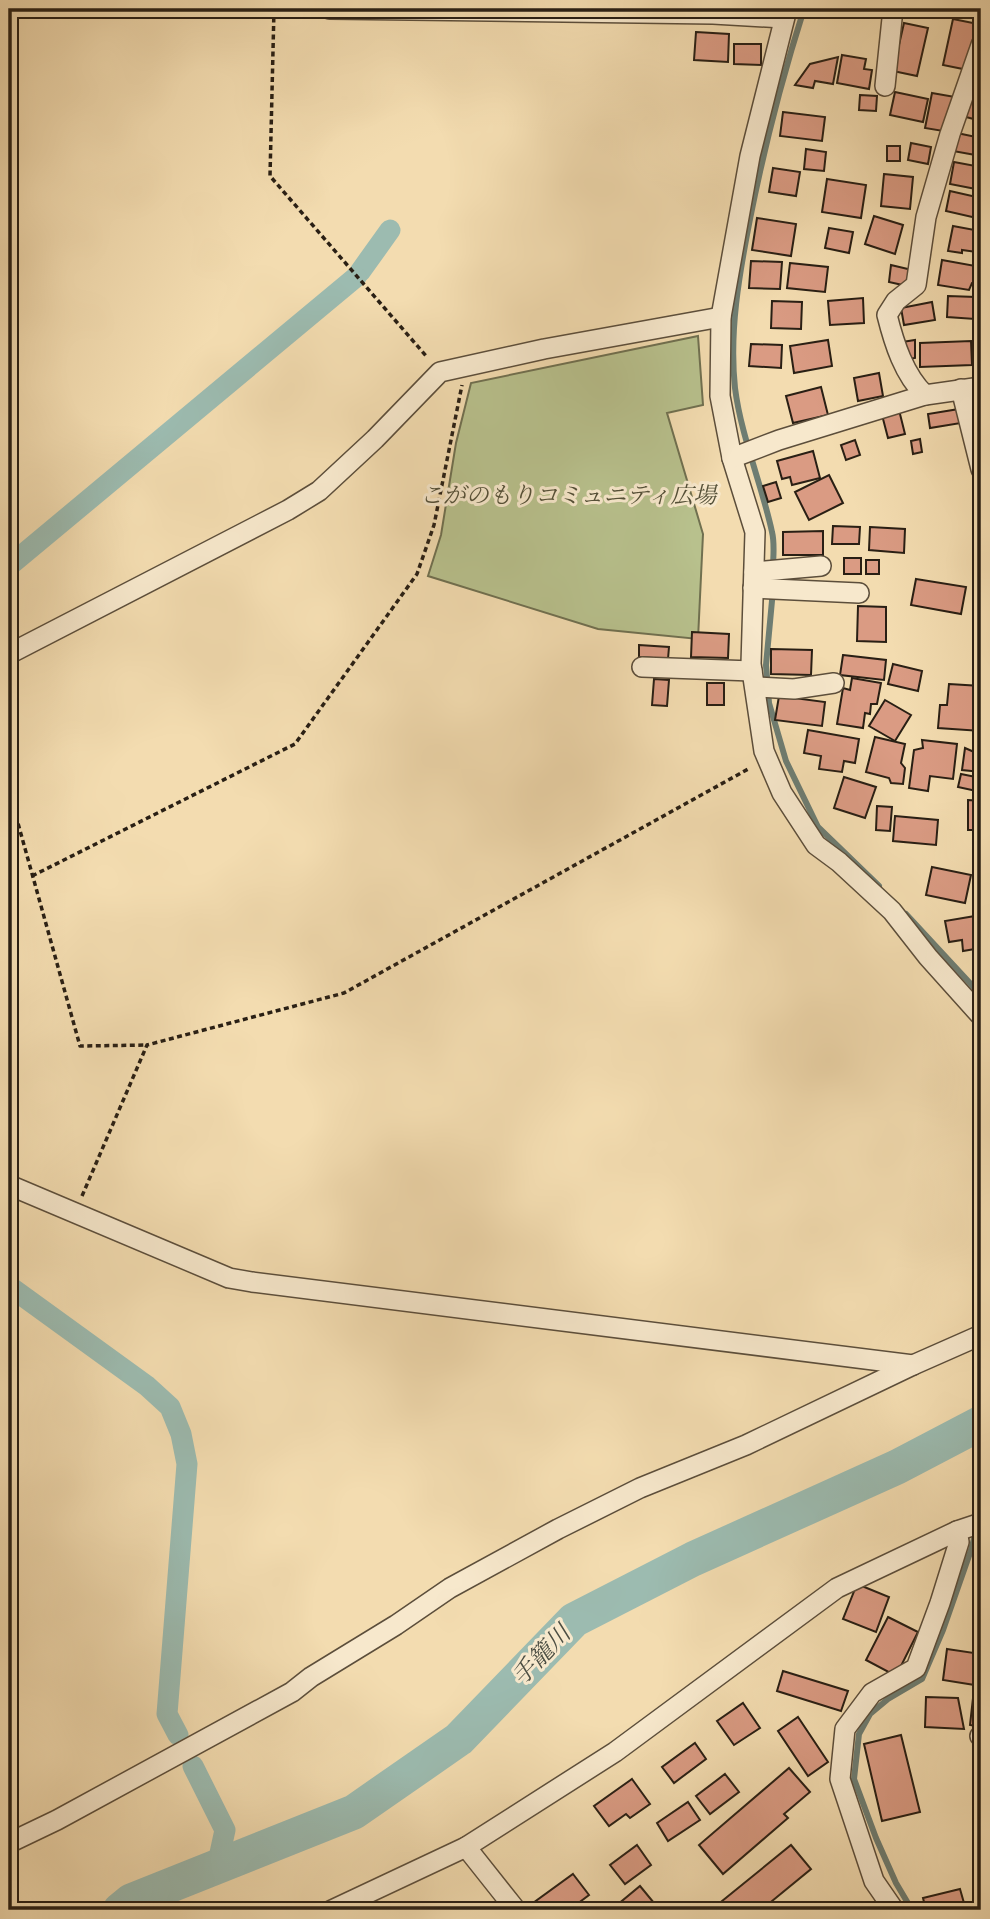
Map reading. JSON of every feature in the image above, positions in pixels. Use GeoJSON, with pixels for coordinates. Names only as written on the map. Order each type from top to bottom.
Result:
{"type":"FeatureCollection","features":[{"type":"Feature","properties":{"kind":"street"},"geometry":{"type":"LineString","coordinates":[[330,9],[785,13],[750,156],[721,317],[720,396],[755,533],[757,580],[754,679],[764,751],[782,793],[816,845],[839,862],[892,911],[928,957],[981,1016]]}},
{"type":"Feature","properties":{"kind":"street"},"geometry":{"type":"LineString","coordinates":[[885,86],[893,9]]}},
{"type":"Feature","properties":{"kind":"street"},"geometry":{"type":"LineString","coordinates":[[925,395],[916,386],[893,341],[887,315],[896,300],[916,285],[926,217],[950,134],[981,45]]}},
{"type":"Feature","properties":{"kind":"street"},"geometry":{"type":"LineString","coordinates":[[9,654],[288,510],[318,491],[375,439],[440,372],[721,317]]}},
{"type":"Feature","properties":{"kind":"street"},"geometry":{"type":"LineString","coordinates":[[735,457],[925,395],[981,387]]}},
{"type":"Feature","properties":{"kind":"street"},"geometry":{"type":"LineString","coordinates":[[961,389],[980,462]]}},
{"type":"Feature","properties":{"kind":"street"},"geometry":{"type":"LineString","coordinates":[[757,580],[786,569],[821,566]]}},
{"type":"Feature","properties":{"kind":"street"},"geometry":{"type":"LineString","coordinates":[[757,580],[786,589],[859,593]]}},
{"type":"Feature","properties":{"kind":"street"},"geometry":{"type":"LineString","coordinates":[[642,667],[754,679],[794,689],[834,683]]}},
{"type":"Feature","properties":{"kind":"street"},"geometry":{"type":"LineString","coordinates":[[9,1185],[229,1278],[913,1365]]}},
{"type":"Feature","properties":{"kind":"street"},"geometry":{"type":"LineString","coordinates":[[9,1843],[57,1820],[292,1692],[450,1588],[558,1530],[640,1488],[746,1445],[981,1335]]}},
{"type":"Feature","properties":{"kind":"street"},"geometry":{"type":"LineString","coordinates":[[332,1910],[466,1847],[615,1752],[837,1588],[969,1527]]}},
{"type":"Feature","properties":{"kind":"street"},"geometry":{"type":"LineString","coordinates":[[894,1910],[874,1881],[840,1779],[845,1729],[872,1693],[916,1668],[959,1542],[969,1527]]}},
{"type":"Feature","properties":{"kind":"street"},"geometry":{"type":"LineString","coordinates":[[466,1847],[516,1910]]}},
{"type":"Feature","properties":{"kind":"path"},"geometry":{"type":"LineString","coordinates":[[274,9],[270,176],[440,372]]}},
{"type":"Feature","properties":{"kind":"path"},"geometry":{"type":"LineString","coordinates":[[32,876],[295,744],[417,574],[434,525],[465,366]]}},
{"type":"Feature","properties":{"kind":"path"},"geometry":{"type":"LineString","coordinates":[[9,791],[80,1046],[147,1045],[344,993],[768,758]]}},
{"type":"Feature","properties":{"kind":"path"},"geometry":{"type":"LineString","coordinates":[[75,1212],[147,1045]]}},
{"type":"Feature","properties":{"kind":"green space","name":"こがのもりコミュニティ広場"},"geometry":{"type":"Polygon","coordinates":[[[698,336],[703,405],[667,413],[703,534],[698,639],[598,629],[428,576],[441,535],[456,443],[471,383],[698,336]]]}},
{"type":"Feature","properties":{"kind":"building"},"geometry":{"type":"Polygon","coordinates":[[[953,19],[978,24],[968,70],[943,65],[953,19]]]}},
{"type":"Feature","properties":{"kind":"building"},"geometry":{"type":"Polygon","coordinates":[[[904,23],[928,28],[917,76],[893,71],[904,23]]]}},
{"type":"Feature","properties":{"kind":"building"},"geometry":{"type":"Polygon","coordinates":[[[696,32],[729,34],[728,62],[694,60],[696,32]]]}},
{"type":"Feature","properties":{"kind":"building"},"geometry":{"type":"Polygon","coordinates":[[[734,44],[761,44],[761,65],[734,64],[734,44]]]}},
{"type":"Feature","properties":{"kind":"building"},"geometry":{"type":"Polygon","coordinates":[[[842,55],[866,59],[864,69],[872,70],[869,89],[837,83],[842,55]]]}},
{"type":"Feature","properties":{"kind":"building"},"geometry":{"type":"Polygon","coordinates":[[[838,57],[833,84],[815,81],[813,88],[795,85],[810,64],[838,57]]]}},
{"type":"Feature","properties":{"kind":"building"},"geometry":{"type":"Polygon","coordinates":[[[975,80],[981,81],[981,121],[966,117],[975,80]]]}},
{"type":"Feature","properties":{"kind":"building"},"geometry":{"type":"Polygon","coordinates":[[[895,92],[928,99],[923,122],[890,115],[895,92]]]}},
{"type":"Feature","properties":{"kind":"building"},"geometry":{"type":"Polygon","coordinates":[[[932,93],[955,97],[943,131],[925,128],[932,93]]]}},
{"type":"Feature","properties":{"kind":"building"},"geometry":{"type":"Polygon","coordinates":[[[860,95],[877,96],[876,111],[859,110],[860,95]]]}},
{"type":"Feature","properties":{"kind":"building"},"geometry":{"type":"Polygon","coordinates":[[[783,112],[825,117],[822,141],[780,136],[783,112]]]}},
{"type":"Feature","properties":{"kind":"building"},"geometry":{"type":"Polygon","coordinates":[[[957,133],[981,138],[981,156],[953,151],[957,133]]]}},
{"type":"Feature","properties":{"kind":"building"},"geometry":{"type":"Polygon","coordinates":[[[911,143],[931,147],[928,164],[908,160],[911,143]]]}},
{"type":"Feature","properties":{"kind":"building"},"geometry":{"type":"Polygon","coordinates":[[[887,146],[900,146],[900,161],[887,161],[887,146]]]}},
{"type":"Feature","properties":{"kind":"building"},"geometry":{"type":"Polygon","coordinates":[[[806,149],[826,152],[824,171],[804,169],[806,149]]]}},
{"type":"Feature","properties":{"kind":"building"},"geometry":{"type":"Polygon","coordinates":[[[954,162],[981,167],[981,190],[950,184],[954,162]]]}},
{"type":"Feature","properties":{"kind":"building"},"geometry":{"type":"Polygon","coordinates":[[[773,168],[800,172],[796,196],[769,192],[773,168]]]}},
{"type":"Feature","properties":{"kind":"building"},"geometry":{"type":"Polygon","coordinates":[[[884,174],[913,177],[910,209],[881,206],[884,174]]]}},
{"type":"Feature","properties":{"kind":"building"},"geometry":{"type":"Polygon","coordinates":[[[827,179],[866,185],[861,218],[822,212],[827,179]]]}},
{"type":"Feature","properties":{"kind":"building"},"geometry":{"type":"Polygon","coordinates":[[[950,191],[981,198],[981,219],[946,211],[950,191]]]}},
{"type":"Feature","properties":{"kind":"building"},"geometry":{"type":"Polygon","coordinates":[[[874,216],[903,225],[895,254],[865,244],[874,216]]]}},
{"type":"Feature","properties":{"kind":"building"},"geometry":{"type":"Polygon","coordinates":[[[757,218],[796,224],[791,256],[752,250],[757,218]]]}},
{"type":"Feature","properties":{"kind":"building"},"geometry":{"type":"Polygon","coordinates":[[[953,226],[980,231],[976,252],[948,251],[953,226]]]}},
{"type":"Feature","properties":{"kind":"building"},"geometry":{"type":"Polygon","coordinates":[[[829,228],[853,232],[849,253],[825,248],[829,228]]]}},
{"type":"Feature","properties":{"kind":"building"},"geometry":{"type":"Polygon","coordinates":[[[942,260],[981,267],[979,284],[972,283],[969,290],[938,285],[942,260]]]}},
{"type":"Feature","properties":{"kind":"building"},"geometry":{"type":"Polygon","coordinates":[[[751,261],[782,262],[780,289],[749,288],[751,261]]]}},
{"type":"Feature","properties":{"kind":"building"},"geometry":{"type":"Polygon","coordinates":[[[790,263],[828,267],[825,292],[787,288],[790,263]]]}},
{"type":"Feature","properties":{"kind":"building"},"geometry":{"type":"Polygon","coordinates":[[[891,265],[912,270],[907,286],[889,282],[891,265]]]}},
{"type":"Feature","properties":{"kind":"building"},"geometry":{"type":"Polygon","coordinates":[[[948,296],[976,297],[975,319],[947,317],[948,296]]]}},
{"type":"Feature","properties":{"kind":"building"},"geometry":{"type":"Polygon","coordinates":[[[863,298],[864,323],[830,325],[828,301],[863,298]]]}},
{"type":"Feature","properties":{"kind":"building"},"geometry":{"type":"Polygon","coordinates":[[[772,301],[802,302],[801,329],[771,328],[772,301]]]}},
{"type":"Feature","properties":{"kind":"building"},"geometry":{"type":"Polygon","coordinates":[[[932,302],[935,320],[904,325],[901,308],[932,302]]]}},
{"type":"Feature","properties":{"kind":"building"},"geometry":{"type":"Polygon","coordinates":[[[828,340],[832,366],[794,373],[790,346],[828,340]]]}},
{"type":"Feature","properties":{"kind":"building"},"geometry":{"type":"Polygon","coordinates":[[[915,340],[915,358],[909,359],[902,342],[915,340]]]}},
{"type":"Feature","properties":{"kind":"building"},"geometry":{"type":"Polygon","coordinates":[[[971,341],[972,365],[920,367],[920,343],[971,341]]]}},
{"type":"Feature","properties":{"kind":"building"},"geometry":{"type":"Polygon","coordinates":[[[751,344],[782,345],[781,368],[749,366],[751,344]]]}},
{"type":"Feature","properties":{"kind":"building"},"geometry":{"type":"Polygon","coordinates":[[[879,373],[883,396],[858,401],[854,378],[879,373]]]}},
{"type":"Feature","properties":{"kind":"building"},"geometry":{"type":"Polygon","coordinates":[[[821,387],[828,415],[793,423],[786,396],[821,387]]]}},
{"type":"Feature","properties":{"kind":"building"},"geometry":{"type":"Polygon","coordinates":[[[981,396],[981,423],[976,423],[973,397],[981,396]]]}},
{"type":"Feature","properties":{"kind":"building"},"geometry":{"type":"Polygon","coordinates":[[[959,409],[961,423],[930,428],[928,414],[959,409]]]}},
{"type":"Feature","properties":{"kind":"building"},"geometry":{"type":"Polygon","coordinates":[[[899,410],[905,434],[888,438],[882,415],[899,410]]]}},
{"type":"Feature","properties":{"kind":"building"},"geometry":{"type":"Polygon","coordinates":[[[920,439],[922,452],[913,454],[911,441],[920,439]]]}},
{"type":"Feature","properties":{"kind":"building"},"geometry":{"type":"Polygon","coordinates":[[[855,440],[860,455],[846,460],[841,445],[855,440]]]}},
{"type":"Feature","properties":{"kind":"building"},"geometry":{"type":"Polygon","coordinates":[[[813,451],[820,478],[792,485],[790,477],[782,479],[777,461],[813,451]]]}},
{"type":"Feature","properties":{"kind":"building"},"geometry":{"type":"Polygon","coordinates":[[[829,475],[843,503],[809,520],[795,492],[829,475]]]}},
{"type":"Feature","properties":{"kind":"building"},"geometry":{"type":"Polygon","coordinates":[[[776,482],[781,498],[768,502],[763,486],[776,482]]]}},
{"type":"Feature","properties":{"kind":"building"},"geometry":{"type":"Polygon","coordinates":[[[833,526],[860,527],[859,544],[832,544],[833,526]]]}},
{"type":"Feature","properties":{"kind":"building"},"geometry":{"type":"Polygon","coordinates":[[[870,527],[905,529],[904,553],[869,550],[870,527]]]}},
{"type":"Feature","properties":{"kind":"building"},"geometry":{"type":"Polygon","coordinates":[[[975,530],[981,530],[981,562],[976,563],[975,530]]]}},
{"type":"Feature","properties":{"kind":"building"},"geometry":{"type":"Polygon","coordinates":[[[823,531],[823,555],[783,555],[783,532],[823,531]]]}},
{"type":"Feature","properties":{"kind":"building"},"geometry":{"type":"Polygon","coordinates":[[[844,558],[861,558],[861,574],[844,574],[844,558]]]}},
{"type":"Feature","properties":{"kind":"building"},"geometry":{"type":"Polygon","coordinates":[[[866,560],[879,560],[879,574],[866,574],[866,560]]]}},
{"type":"Feature","properties":{"kind":"building"},"geometry":{"type":"Polygon","coordinates":[[[916,579],[966,587],[961,614],[911,605],[916,579]]]}},
{"type":"Feature","properties":{"kind":"building"},"geometry":{"type":"Polygon","coordinates":[[[858,606],[886,607],[886,642],[857,641],[858,606]]]}},
{"type":"Feature","properties":{"kind":"building"},"geometry":{"type":"Polygon","coordinates":[[[692,632],[729,634],[728,658],[691,657],[692,632]]]}},
{"type":"Feature","properties":{"kind":"building"},"geometry":{"type":"Polygon","coordinates":[[[639,645],[669,647],[668,659],[639,657],[639,645]]]}},
{"type":"Feature","properties":{"kind":"building"},"geometry":{"type":"Polygon","coordinates":[[[771,649],[812,650],[811,675],[771,674],[771,649]]]}},
{"type":"Feature","properties":{"kind":"building"},"geometry":{"type":"Polygon","coordinates":[[[843,655],[886,660],[884,680],[840,675],[843,655]]]}},
{"type":"Feature","properties":{"kind":"building"},"geometry":{"type":"Polygon","coordinates":[[[893,664],[922,671],[918,691],[888,684],[893,664]]]}},
{"type":"Feature","properties":{"kind":"building"},"geometry":{"type":"Polygon","coordinates":[[[852,678],[881,683],[877,704],[871,704],[870,714],[865,713],[863,728],[837,724],[843,688],[850,690],[852,678]]]}},
{"type":"Feature","properties":{"kind":"building"},"geometry":{"type":"Polygon","coordinates":[[[654,679],[669,680],[667,706],[652,705],[654,679]]]}},
{"type":"Feature","properties":{"kind":"building"},"geometry":{"type":"Polygon","coordinates":[[[707,683],[724,683],[724,705],[707,705],[707,683]]]}},
{"type":"Feature","properties":{"kind":"building"},"geometry":{"type":"Polygon","coordinates":[[[949,684],[981,686],[981,731],[938,728],[940,705],[947,705],[949,684]]]}},
{"type":"Feature","properties":{"kind":"building"},"geometry":{"type":"Polygon","coordinates":[[[779,696],[825,702],[822,726],[775,720],[779,696]]]}},
{"type":"Feature","properties":{"kind":"building"},"geometry":{"type":"Polygon","coordinates":[[[885,700],[911,715],[895,741],[869,726],[885,700]]]}},
{"type":"Feature","properties":{"kind":"building"},"geometry":{"type":"Polygon","coordinates":[[[808,730],[859,739],[855,763],[844,761],[842,772],[819,769],[821,756],[804,753],[808,730]]]}},
{"type":"Feature","properties":{"kind":"building"},"geometry":{"type":"Polygon","coordinates":[[[875,737],[905,744],[901,763],[905,768],[903,784],[891,783],[889,778],[866,772],[875,737]]]}},
{"type":"Feature","properties":{"kind":"building"},"geometry":{"type":"Polygon","coordinates":[[[922,740],[957,744],[953,779],[930,776],[928,791],[909,788],[914,750],[923,748],[922,740]]]}},
{"type":"Feature","properties":{"kind":"building"},"geometry":{"type":"Polygon","coordinates":[[[965,748],[981,755],[981,772],[962,770],[965,748]]]}},
{"type":"Feature","properties":{"kind":"building"},"geometry":{"type":"Polygon","coordinates":[[[961,774],[981,778],[981,792],[958,787],[961,774]]]}},
{"type":"Feature","properties":{"kind":"building"},"geometry":{"type":"Polygon","coordinates":[[[844,777],[876,787],[865,818],[834,808],[844,777]]]}},
{"type":"Feature","properties":{"kind":"building"},"geometry":{"type":"Polygon","coordinates":[[[968,800],[981,801],[981,830],[968,830],[968,800]]]}},
{"type":"Feature","properties":{"kind":"building"},"geometry":{"type":"Polygon","coordinates":[[[877,806],[892,807],[890,831],[876,830],[877,806]]]}},
{"type":"Feature","properties":{"kind":"building"},"geometry":{"type":"Polygon","coordinates":[[[895,816],[938,820],[936,845],[893,841],[895,816]]]}},
{"type":"Feature","properties":{"kind":"building"},"geometry":{"type":"Polygon","coordinates":[[[932,867],[971,875],[965,903],[926,895],[932,867]]]}},
{"type":"Feature","properties":{"kind":"building"},"geometry":{"type":"Polygon","coordinates":[[[981,915],[981,948],[963,951],[962,940],[949,942],[945,921],[981,915]]]}},
{"type":"Feature","properties":{"kind":"building"},"geometry":{"type":"Polygon","coordinates":[[[857,1584],[889,1597],[876,1632],[843,1619],[857,1584]]]}},
{"type":"Feature","properties":{"kind":"building"},"geometry":{"type":"Polygon","coordinates":[[[888,1617],[918,1632],[896,1676],[866,1660],[888,1617]]]}},
{"type":"Feature","properties":{"kind":"building"},"geometry":{"type":"Polygon","coordinates":[[[947,1649],[981,1654],[981,1686],[943,1680],[947,1649]]]}},
{"type":"Feature","properties":{"kind":"building"},"geometry":{"type":"Polygon","coordinates":[[[783,1671],[848,1691],[841,1711],[777,1691],[783,1671]]]}},
{"type":"Feature","properties":{"kind":"building"},"geometry":{"type":"Polygon","coordinates":[[[926,1697],[958,1698],[964,1729],[925,1727],[926,1697]]]}},
{"type":"Feature","properties":{"kind":"building"},"geometry":{"type":"Polygon","coordinates":[[[973,1698],[981,1699],[981,1727],[970,1725],[973,1698]]]}},
{"type":"Feature","properties":{"kind":"building"},"geometry":{"type":"Polygon","coordinates":[[[743,1703],[760,1728],[734,1745],[717,1721],[743,1703]]]}},
{"type":"Feature","properties":{"kind":"building"},"geometry":{"type":"Polygon","coordinates":[[[798,1717],[828,1762],[808,1776],[778,1731],[798,1717]]]}},
{"type":"Feature","properties":{"kind":"building"},"geometry":{"type":"Polygon","coordinates":[[[901,1735],[920,1812],[882,1821],[864,1744],[901,1735]]]}},
{"type":"Feature","properties":{"kind":"building"},"geometry":{"type":"Polygon","coordinates":[[[695,1743],[706,1759],[674,1783],[662,1767],[695,1743]]]}},
{"type":"Feature","properties":{"kind":"building"},"geometry":{"type":"Polygon","coordinates":[[[789,1768],[810,1792],[784,1814],[788,1818],[723,1874],[699,1845],[789,1768]]]}},
{"type":"Feature","properties":{"kind":"building"},"geometry":{"type":"Polygon","coordinates":[[[725,1774],[739,1792],[710,1814],[696,1796],[725,1774]]]}},
{"type":"Feature","properties":{"kind":"building"},"geometry":{"type":"Polygon","coordinates":[[[632,1779],[650,1804],[630,1818],[626,1814],[609,1826],[594,1806],[632,1779]]]}},
{"type":"Feature","properties":{"kind":"building"},"geometry":{"type":"Polygon","coordinates":[[[688,1802],[700,1820],[668,1841],[657,1823],[688,1802]]]}},
{"type":"Feature","properties":{"kind":"building"},"geometry":{"type":"Polygon","coordinates":[[[637,1845],[651,1865],[625,1884],[610,1865],[637,1845]]]}},
{"type":"Feature","properties":{"kind":"building"},"geometry":{"type":"Polygon","coordinates":[[[791,1845],[811,1869],[761,1910],[711,1910],[791,1845]]]}},
{"type":"Feature","properties":{"kind":"building"},"geometry":{"type":"Polygon","coordinates":[[[573,1874],[589,1895],[569,1910],[538,1910],[533,1903],[573,1874]]]}},
{"type":"Feature","properties":{"kind":"building"},"geometry":{"type":"Polygon","coordinates":[[[640,1886],[659,1909],[611,1910],[640,1886]]]}},
{"type":"Feature","properties":{"kind":"building"},"geometry":{"type":"Polygon","coordinates":[[[960,1889],[966,1910],[926,1910],[923,1898],[960,1889]]]}},
{"type":"Feature","properties":{"kind":"waterway"},"geometry":{"type":"LineString","coordinates":[[773,569],[772,532],[742,424],[735,388],[734,325],[742,261],[761,166],[804,9]]}},
{"type":"Feature","properties":{"kind":"waterway"},"geometry":{"type":"LineString","coordinates":[[360,272],[390,230]]}},
{"type":"Feature","properties":{"kind":"waterway"},"geometry":{"type":"LineString","coordinates":[[9,566],[356,277]]}},
{"type":"Feature","properties":{"kind":"waterway"},"geometry":{"type":"LineString","coordinates":[[773,590],[766,665],[769,703],[786,761],[818,827],[879,886]]}},
{"type":"Feature","properties":{"kind":"waterway"},"geometry":{"type":"LineString","coordinates":[[906,914],[981,995]]}},
{"type":"Feature","properties":{"kind":"waterway"},"geometry":{"type":"LineString","coordinates":[[9,1286],[147,1386],[170,1407],[181,1434],[187,1464],[167,1714],[178,1735]]}},
{"type":"Feature","properties":{"kind":"waterway","name":"手籠川"},"geometry":{"type":"LineString","coordinates":[[120,1910],[131,1901],[354,1812],[459,1739],[574,1620],[693,1559],[897,1467],[981,1423]]}},
{"type":"Feature","properties":{"kind":"waterway"},"geometry":{"type":"LineString","coordinates":[[912,1910],[896,1883],[876,1838],[854,1779],[859,1734],[870,1714],[888,1699],[922,1679],[943,1630],[981,1513]]}},
{"type":"Feature","properties":{"kind":"waterway"},"geometry":{"type":"LineString","coordinates":[[193,1766],[225,1830],[217,1867]]}}]}
